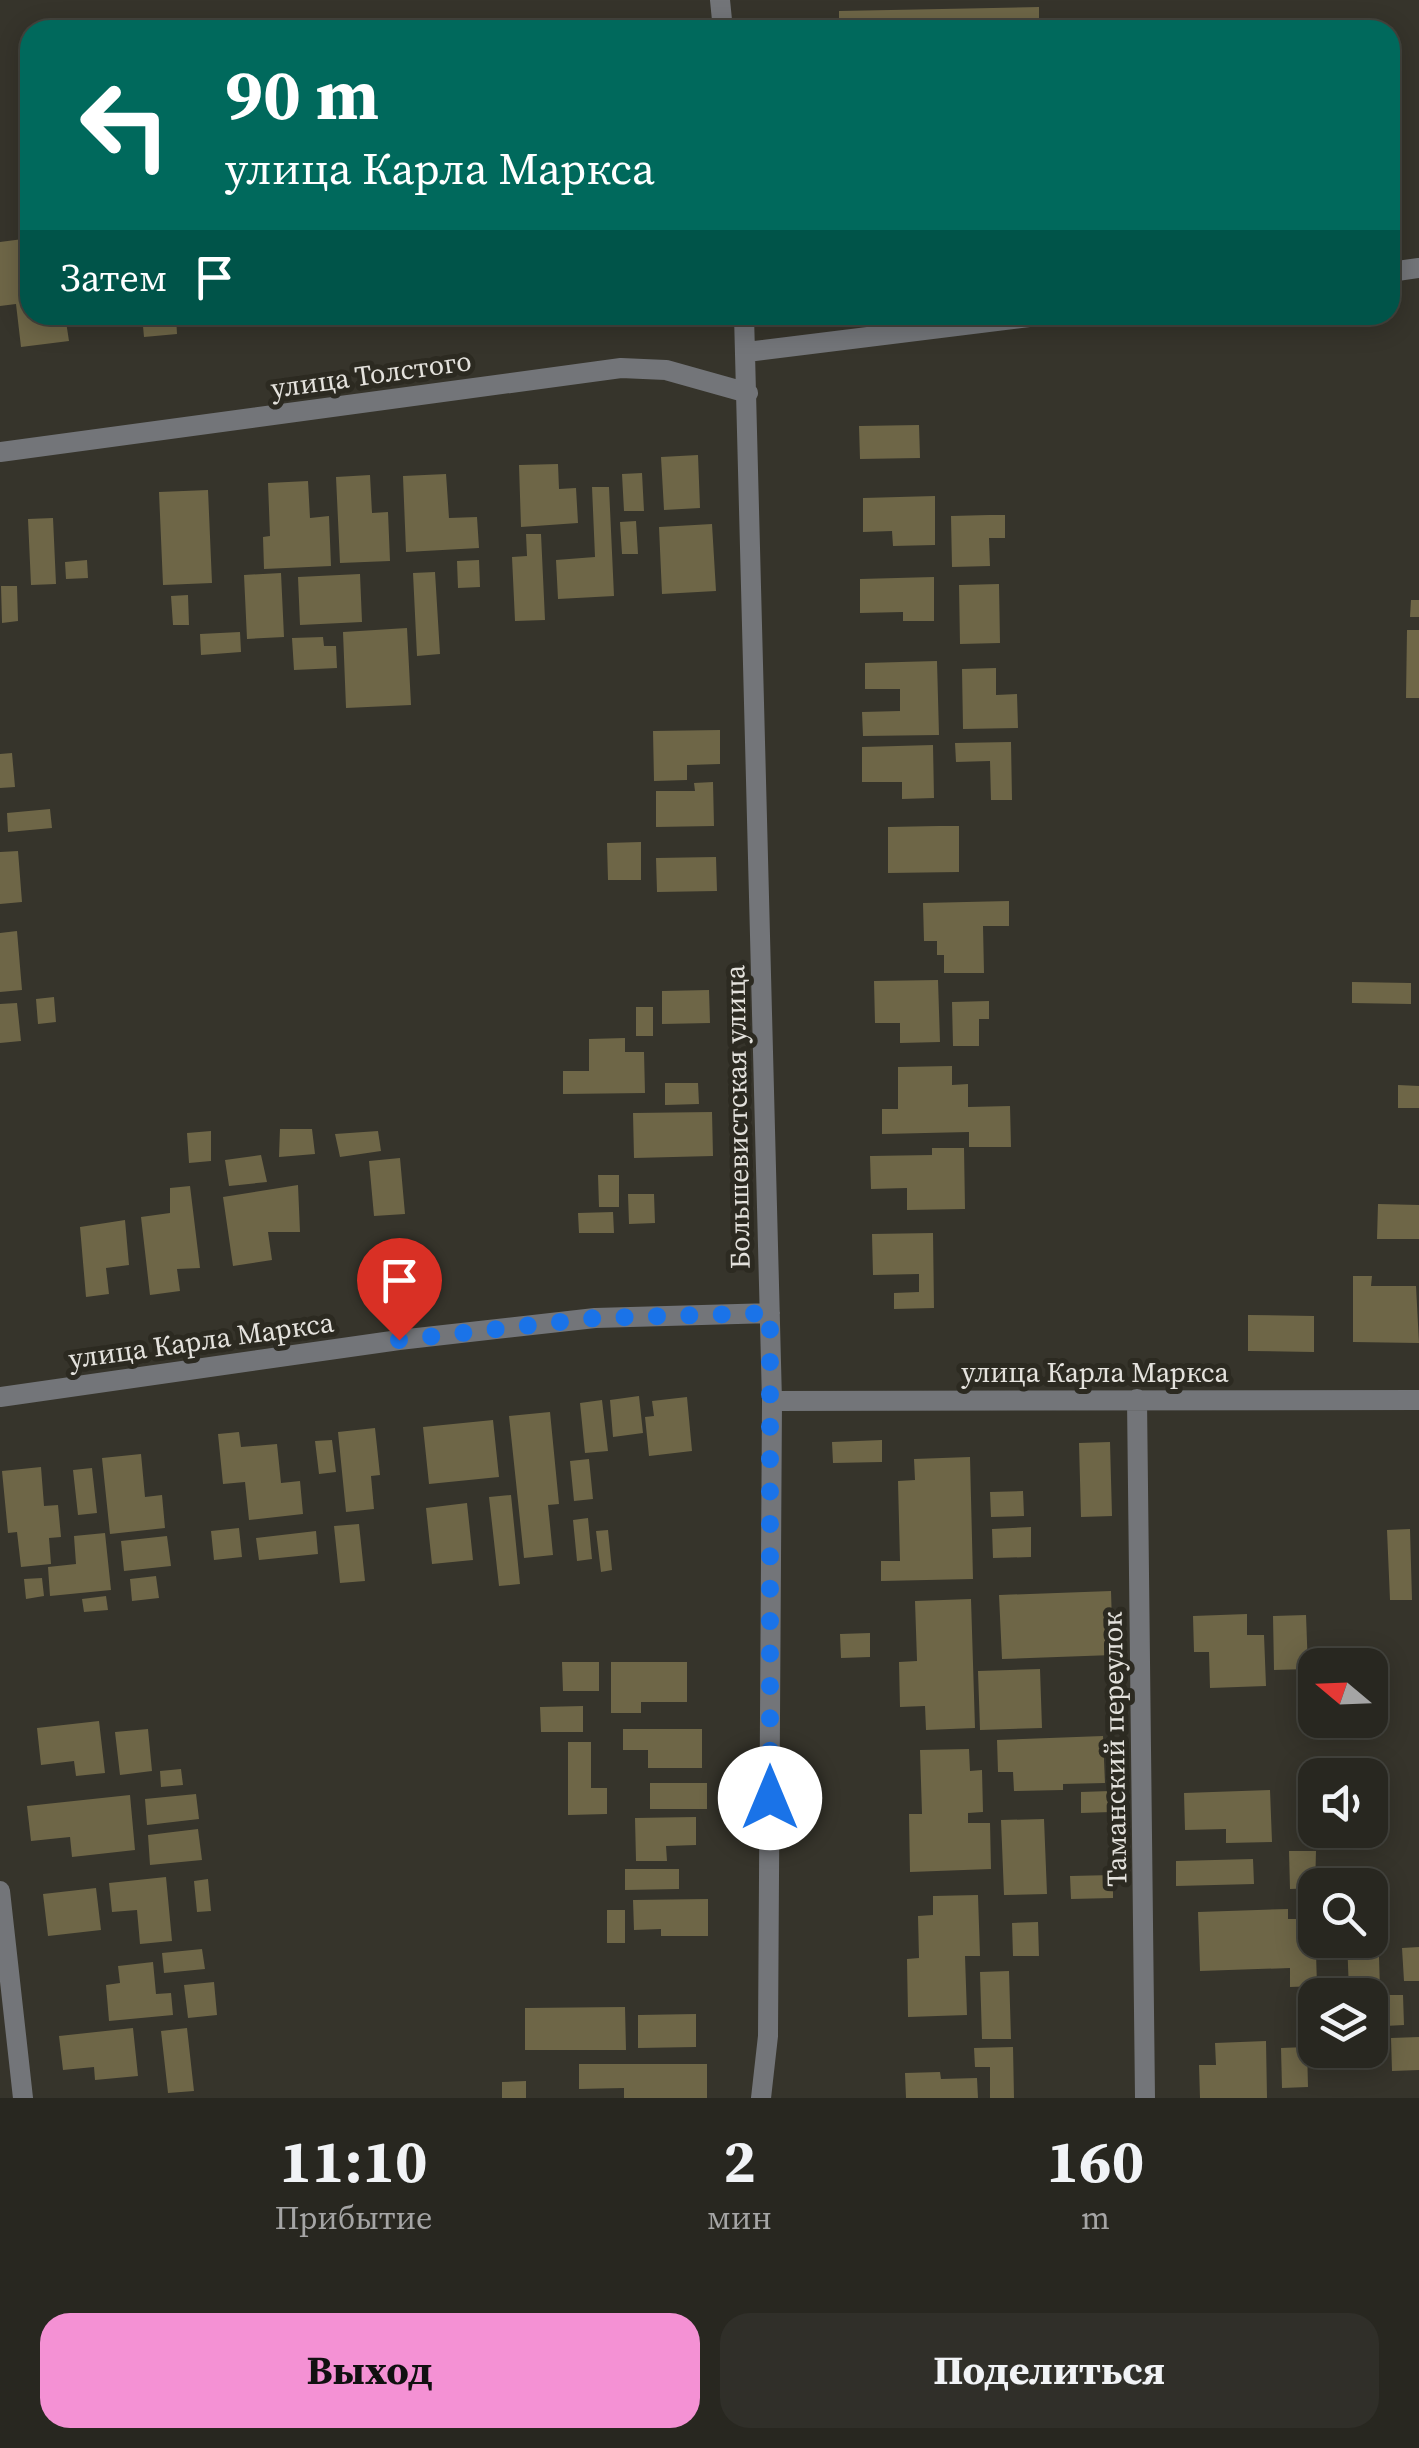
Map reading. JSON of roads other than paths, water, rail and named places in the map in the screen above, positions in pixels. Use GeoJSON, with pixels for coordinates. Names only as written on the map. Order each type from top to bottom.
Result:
{"type":"FeatureCollection","features":[{"type":"Feature","properties":{"kind":"street","name":"Большевистская улица"},"geometry":{"type":"LineString","coordinates":[[745,325],[772,1402],[768,2036],[761,2098]]}},
{"type":"Feature","properties":{"kind":"street"},"geometry":{"type":"LineString","coordinates":[[747,352],[964,325]]}},
{"type":"Feature","properties":{"kind":"street","name":"улица Толстого"},"geometry":{"type":"LineString","coordinates":[[0,452],[622,368],[666,370],[748,393]]}},
{"type":"Feature","properties":{"kind":"street","name":"улица Карла Маркса"},"geometry":{"type":"LineString","coordinates":[[0,1397],[382,1342],[595,1318],[770,1313]]}},
{"type":"Feature","properties":{"kind":"street","name":"Таманский переулок"},"geometry":{"type":"LineString","coordinates":[[1137,1399],[1146,2098]]}},
{"type":"Feature","properties":{"kind":"street","name":"улица Карла Маркса"},"geometry":{"type":"LineString","coordinates":[[772,1402],[1419,1400]]}},
{"type":"Feature","properties":{"kind":"street"},"geometry":{"type":"LineString","coordinates":[[0,1891],[23,2098]]}}]}
